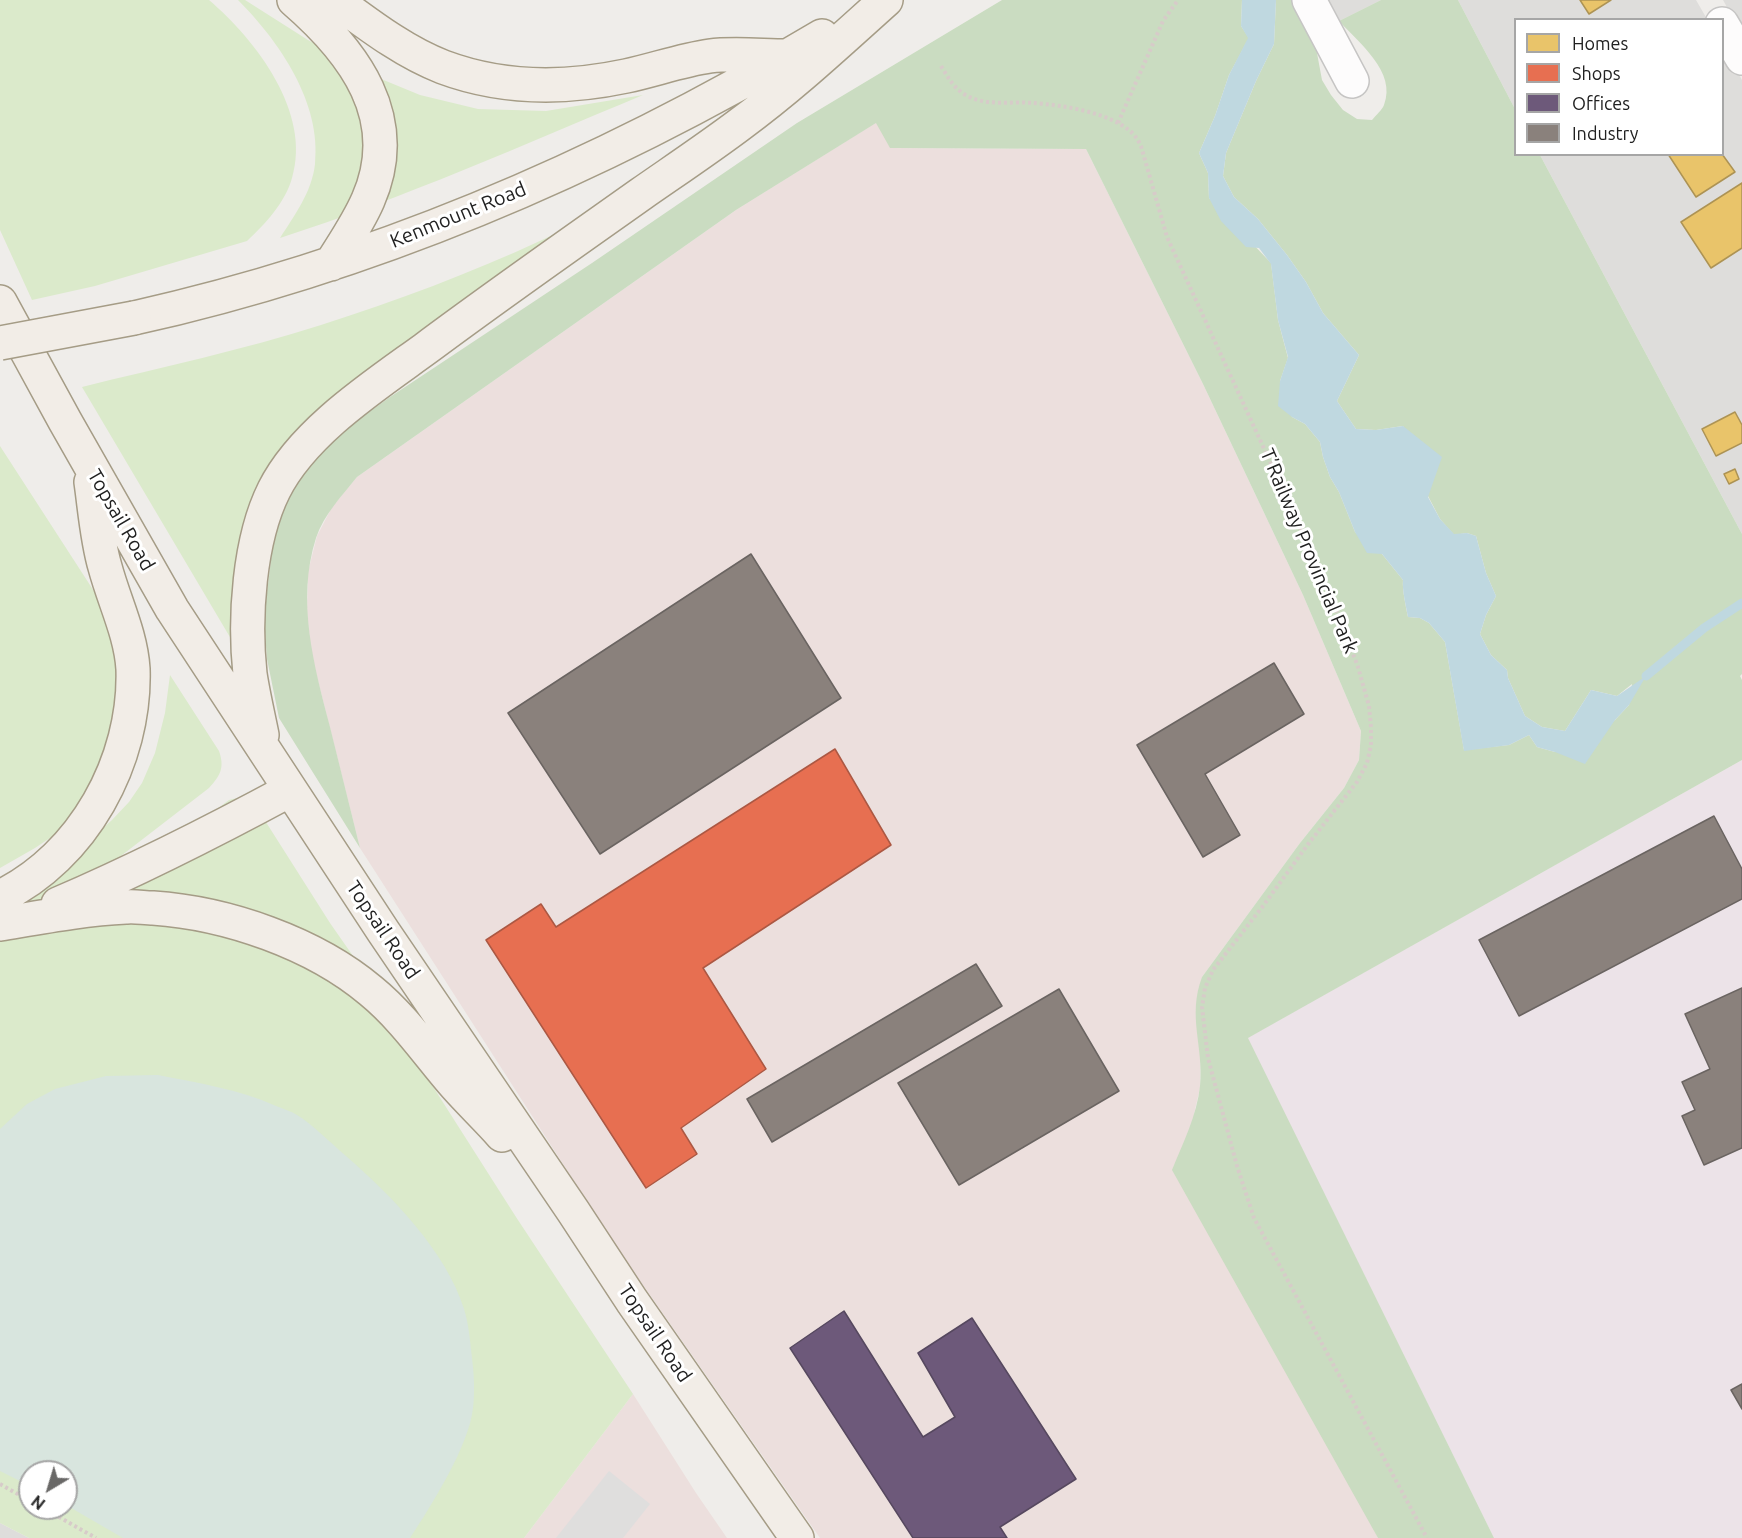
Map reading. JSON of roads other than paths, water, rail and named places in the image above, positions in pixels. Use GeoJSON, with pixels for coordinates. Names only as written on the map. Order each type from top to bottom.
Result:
{"type":"FeatureCollection","features":[{"type":"Feature","properties":{"kind":"main road"},"geometry":{"type":"LineString","coordinates":[[294,0],[323,27],[349,58],[362,78],[378,116],[381,136],[381,156],[375,180],[360,217],[331,264]]}},
{"type":"Feature","properties":{"kind":"main road"},"geometry":{"type":"LineString","coordinates":[[335,0],[374,28],[420,56],[462,74],[502,82],[532,85],[574,84],[625,76],[714,55],[789,56]]}},
{"type":"Feature","properties":{"kind":"main road"},"geometry":{"type":"LineString","coordinates":[[264,749],[250,672],[251,578],[264,516],[275,488],[293,461],[327,424],[416,355],[741,124],[807,70],[884,0]]}},
{"type":"Feature","properties":{"kind":"main road","name":"Kenmount Road"},"geometry":{"type":"LineString","coordinates":[[0,343],[134,318],[236,293],[331,264],[456,218],[553,177],[709,102],[884,0]]}},
{"type":"Feature","properties":{"kind":"main road","name":"Topsail Road"},"geometry":{"type":"LineString","coordinates":[[0,302],[172,609],[389,941],[632,1301],[797,1538]]}},
{"type":"Feature","properties":{"kind":"main road"},"geometry":{"type":"LineString","coordinates":[[5,914],[77,834],[98,804],[116,767],[127,727],[131,705],[131,654],[104,564],[88,462]]}},
{"type":"Feature","properties":{"kind":"main road"},"geometry":{"type":"LineString","coordinates":[[5,914],[123,875],[290,790]]}},
{"type":"Feature","properties":{"kind":"main road"},"geometry":{"type":"LineString","coordinates":[[5,914],[76,912],[128,906],[166,909],[226,920],[285,941],[315,955],[370,990],[393,1011],[456,1086],[573,1211]]}},
{"type":"Feature","properties":{"kind":"street"},"geometry":{"type":"LineString","coordinates":[[1309,0],[1352,81]]}},
{"type":"Feature","properties":{"kind":"street"},"geometry":{"type":"LineString","coordinates":[[1709,0],[1719,18]]}},
{"type":"Feature","properties":{"kind":"street"},"geometry":{"type":"LineString","coordinates":[[1724,27],[1742,58]]}},
{"type":"Feature","properties":{"kind":"water"},"geometry":{"type":"Polygon","coordinates":[[[1242,0],[1276,0],[1274,44],[1226,153],[1223,176],[1234,197],[1258,219],[1287,255],[1306,282],[1323,313],[1359,355],[1337,401],[1356,429],[1376,430],[1403,426],[1442,457],[1428,497],[1440,519],[1454,534],[1467,533],[1476,536],[1486,573],[1496,596],[1486,615],[1480,634],[1491,655],[1507,670],[1508,678],[1525,716],[1542,727],[1565,731],[1591,690],[1617,696],[1646,676],[1629,705],[1615,720],[1585,764],[1537,747],[1529,735],[1509,745],[1464,751],[1445,642],[1429,623],[1420,618],[1408,617],[1403,580],[1382,554],[1367,553],[1330,477],[1320,442],[1305,424],[1278,406],[1280,381],[1288,357],[1278,320],[1271,264],[1259,248],[1246,247],[1221,221],[1209,198],[1208,173],[1199,153],[1229,75],[1248,38],[1241,26],[1242,0]]]}},
{"type":"Feature","properties":{"kind":"waterway"},"geometry":{"type":"LineString","coordinates":[[1646,676],[1704,628],[1742,603]]}}]}
